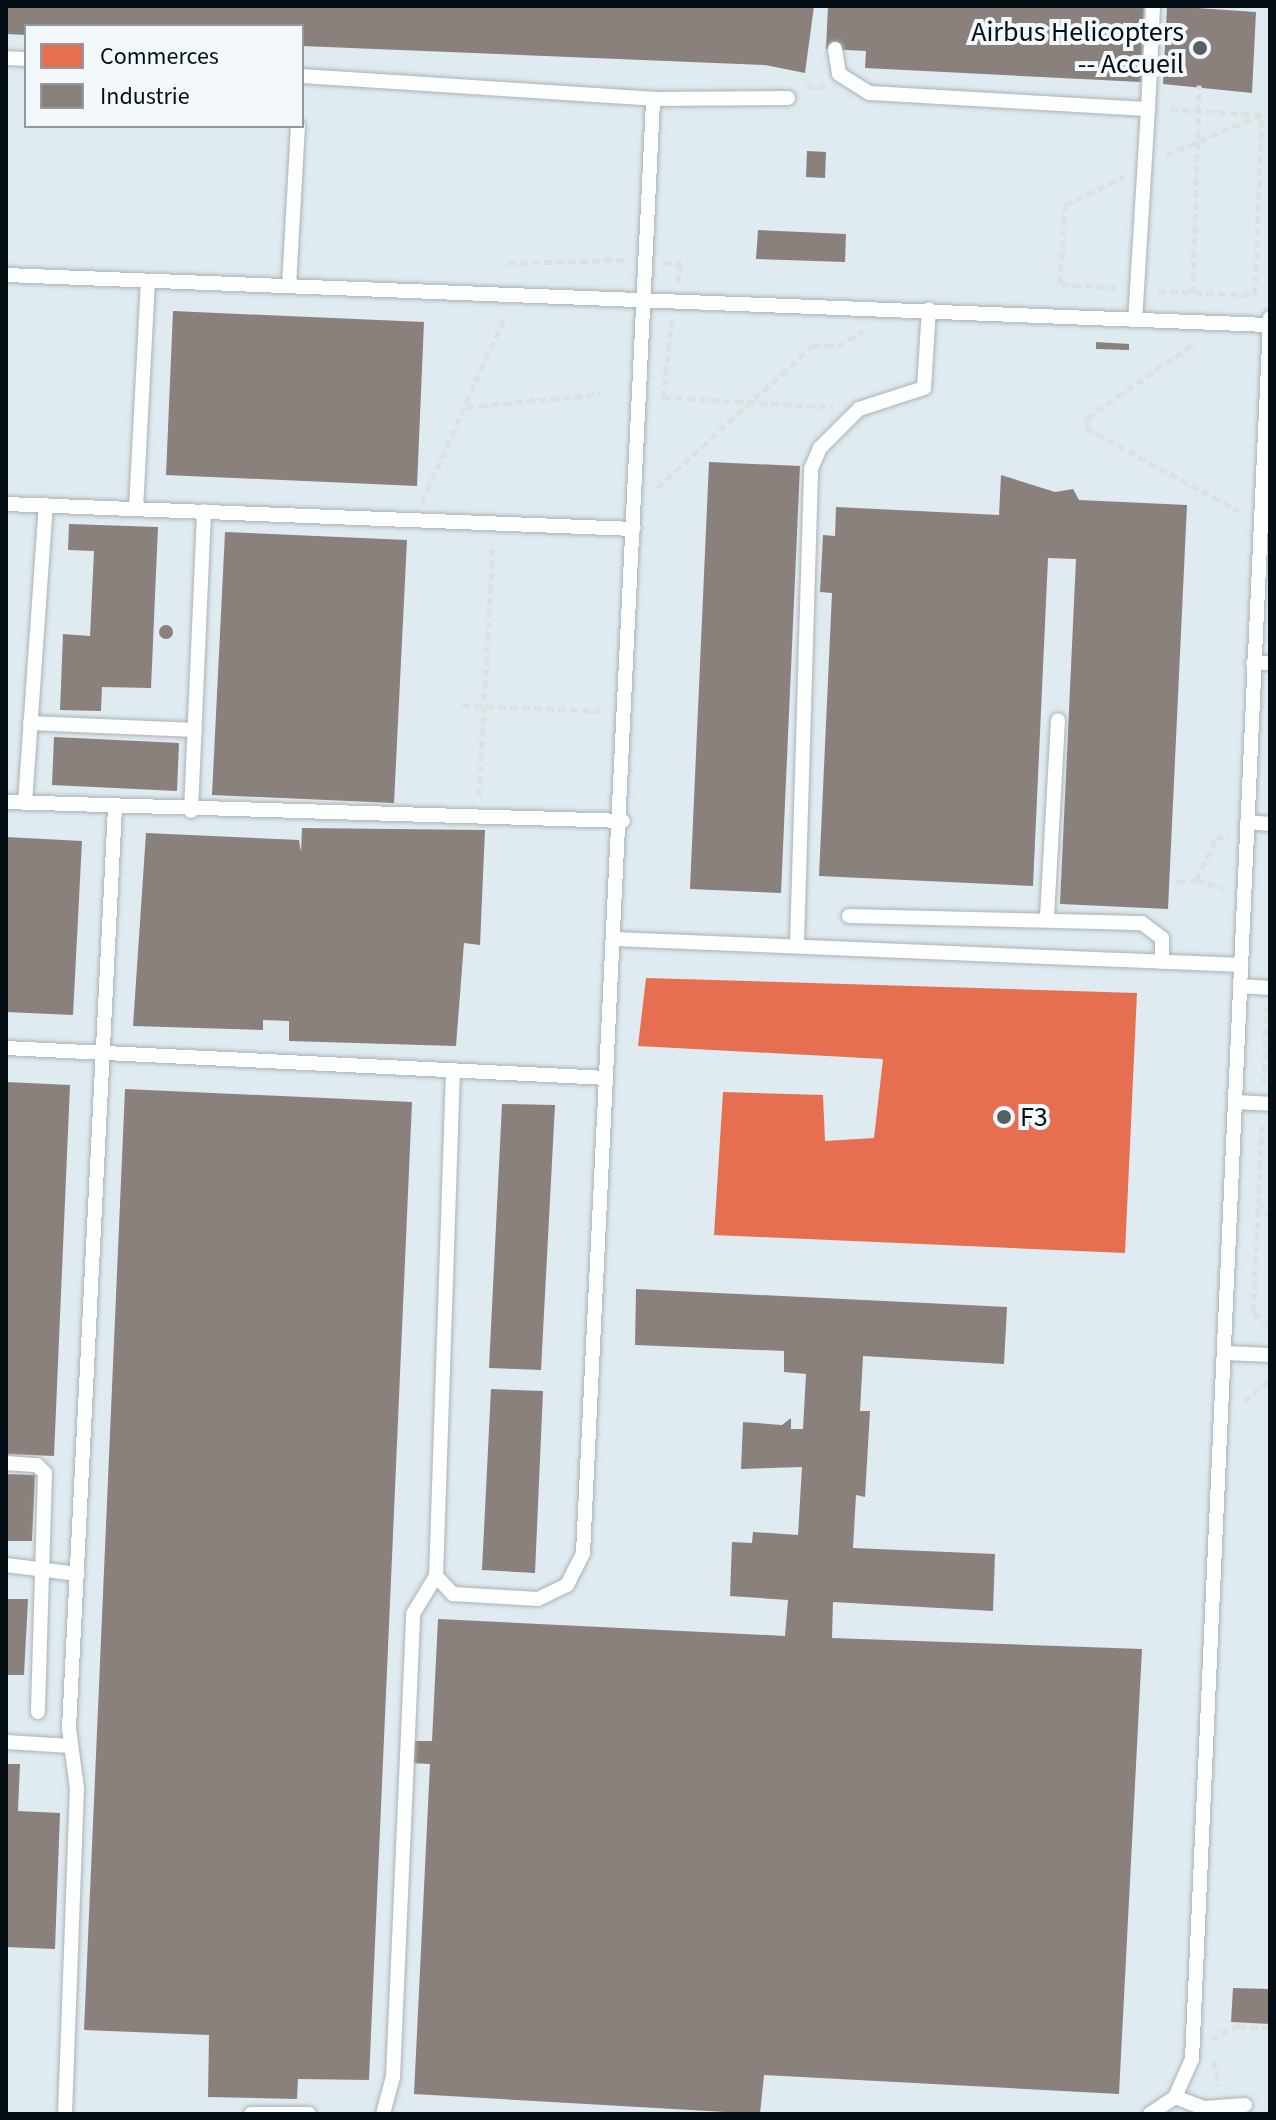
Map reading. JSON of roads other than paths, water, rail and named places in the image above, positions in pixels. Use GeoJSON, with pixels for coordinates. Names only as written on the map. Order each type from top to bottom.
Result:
{"type":"FeatureCollection","features":[{"type":"Feature","properties":{"kind":"lane"},"geometry":{"type":"LineString","coordinates":[[1135,319],[1153,6]]}},
{"type":"Feature","properties":{"kind":"lane"},"geometry":{"type":"LineString","coordinates":[[835,49],[839,74],[869,93],[1148,109]]}},
{"type":"Feature","properties":{"kind":"lane"},"geometry":{"type":"LineString","coordinates":[[304,76],[653,99],[788,98]]}},
{"type":"Feature","properties":{"kind":"lane"},"geometry":{"type":"LineString","coordinates":[[436,1576],[453,1594],[538,1599],[559,1592],[580,1565],[623,821],[642,299],[653,99]]}},
{"type":"Feature","properties":{"kind":"lane"},"geometry":{"type":"LineString","coordinates":[[289,286],[298,128]]}},
{"type":"Feature","properties":{"kind":"lane"},"geometry":{"type":"LineString","coordinates":[[6,275],[675,300],[864,312],[929,309],[1269,325]]}},
{"type":"Feature","properties":{"kind":"lane"},"geometry":{"type":"LineString","coordinates":[[136,509],[148,281]]}},
{"type":"Feature","properties":{"kind":"lane"},"geometry":{"type":"LineString","coordinates":[[797,944],[811,469],[820,448],[859,409],[924,388],[929,309]]}},
{"type":"Feature","properties":{"kind":"lane"},"geometry":{"type":"LineString","coordinates":[[1150,2114],[1175,2097],[1192,2059],[1227,1353],[1253,663],[1264,525],[1270,318]]}},
{"type":"Feature","properties":{"kind":"lane"},"geometry":{"type":"LineString","coordinates":[[6,504],[634,529]]}},
{"type":"Feature","properties":{"kind":"lane"},"geometry":{"type":"LineString","coordinates":[[25,803],[46,505]]}},
{"type":"Feature","properties":{"kind":"lane"},"geometry":{"type":"LineString","coordinates":[[191,811],[204,511]]}},
{"type":"Feature","properties":{"kind":"lane"},"geometry":{"type":"LineString","coordinates":[[1253,663],[1270,663]]}},
{"type":"Feature","properties":{"kind":"lane"},"geometry":{"type":"LineString","coordinates":[[1047,917],[1058,720]]}},
{"type":"Feature","properties":{"kind":"lane"},"geometry":{"type":"LineString","coordinates":[[30,723],[195,730]]}},
{"type":"Feature","properties":{"kind":"lane"},"geometry":{"type":"LineString","coordinates":[[6,802],[408,819],[478,813],[623,821]]}},
{"type":"Feature","properties":{"kind":"lane"},"geometry":{"type":"LineString","coordinates":[[65,2114],[77,1789],[71,1746],[77,1574],[115,808]]}},
{"type":"Feature","properties":{"kind":"lane"},"geometry":{"type":"LineString","coordinates":[[1247,822],[1270,824]]}},
{"type":"Feature","properties":{"kind":"lane"},"geometry":{"type":"LineString","coordinates":[[849,916],[1011,926],[1047,917],[1152,927],[1162,938],[1162,962]]}},
{"type":"Feature","properties":{"kind":"lane"},"geometry":{"type":"LineString","coordinates":[[615,939],[797,944],[1241,965]]}},
{"type":"Feature","properties":{"kind":"lane"},"geometry":{"type":"LineString","coordinates":[[1240,986],[1270,988]]}},
{"type":"Feature","properties":{"kind":"lane"},"geometry":{"type":"LineString","coordinates":[[6,1048],[606,1078]]}},
{"type":"Feature","properties":{"kind":"lane"},"geometry":{"type":"LineString","coordinates":[[383,2114],[393,2077],[413,1614],[436,1576],[453,1070]]}},
{"type":"Feature","properties":{"kind":"lane"},"geometry":{"type":"LineString","coordinates":[[1236,1102],[1265,1103]]}},
{"type":"Feature","properties":{"kind":"lane"},"geometry":{"type":"LineString","coordinates":[[1227,1353],[1270,1355]]}},
{"type":"Feature","properties":{"kind":"lane"},"geometry":{"type":"LineString","coordinates":[[6,1463],[37,1465],[45,1473],[38,1712]]}},
{"type":"Feature","properties":{"kind":"lane"},"geometry":{"type":"LineString","coordinates":[[6,1565],[42,1573],[77,1574]]}},
{"type":"Feature","properties":{"kind":"lane"},"geometry":{"type":"LineString","coordinates":[[6,1742],[71,1746]]}},
{"type":"Feature","properties":{"kind":"lane"},"geometry":{"type":"LineString","coordinates":[[1175,2097],[1194,2106],[1226,2110],[1245,2105]]}},
{"type":"Feature","properties":{"kind":"lane"},"geometry":{"type":"LineString","coordinates":[[251,2114],[309,2114]]}},
{"type":"Feature","properties":{"kind":"place","name":"Airbus Helicopters -- Accueil"},"geometry":{"type":"Point","coordinates":[1200,48]}},
{"type":"Feature","properties":{"kind":"place","name":"F3"},"geometry":{"type":"Point","coordinates":[1004,1117]}}]}
